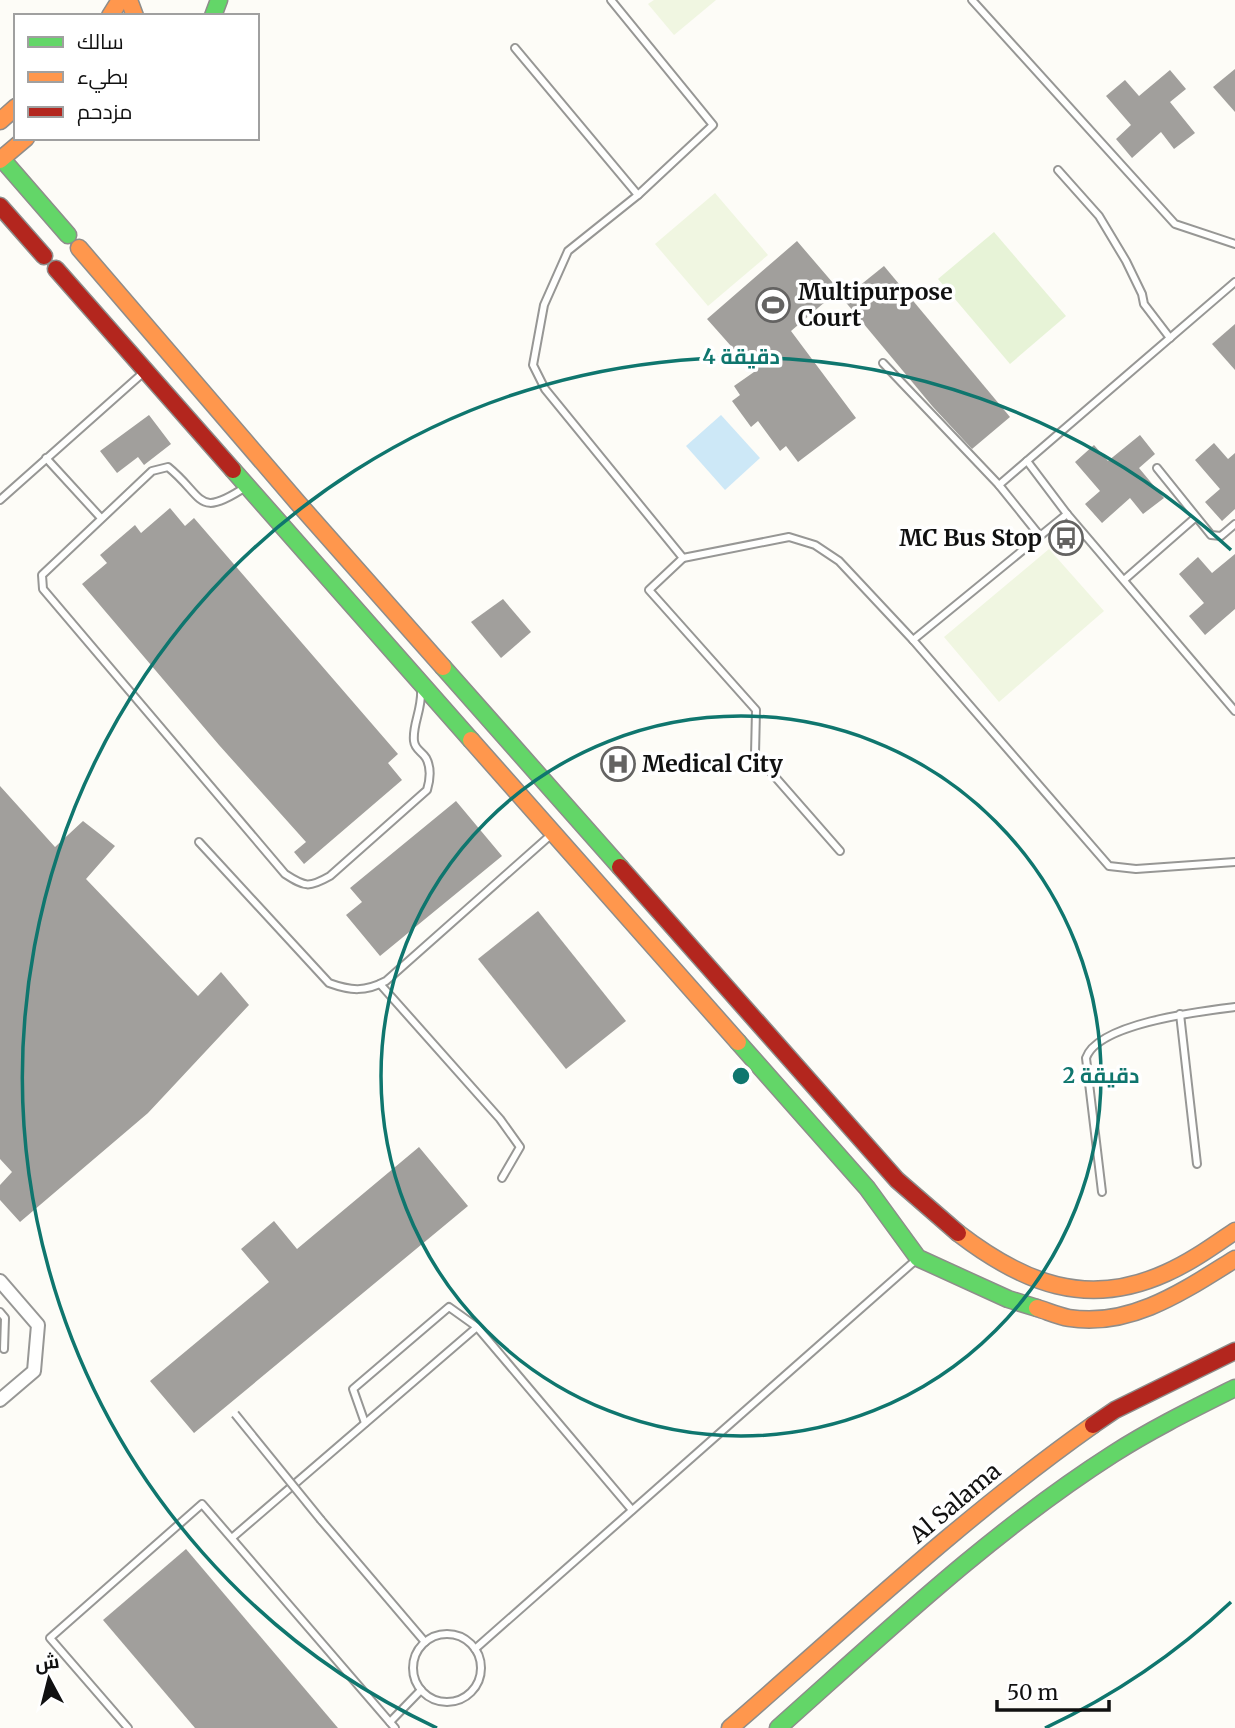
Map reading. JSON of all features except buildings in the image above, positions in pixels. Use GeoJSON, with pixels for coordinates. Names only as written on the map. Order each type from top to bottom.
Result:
{"type":"FeatureCollection","features":[{"type":"Feature","properties":{"kind":"street"},"geometry":{"type":"LineString","coordinates":[[0,121],[14,109]]}},
{"type":"Feature","properties":{"kind":"street"},"geometry":{"type":"LineString","coordinates":[[24,140],[1,160],[68,235]]}},
{"type":"Feature","properties":{"kind":"street"},"geometry":{"type":"LineString","coordinates":[[0,206],[44,256]]}},
{"type":"Feature","properties":{"kind":"street"},"geometry":{"type":"LineString","coordinates":[[79,248],[298,503],[897,1180],[943,1220],[1016,1274],[1075,1290],[1114,1289],[1158,1276],[1235,1231]]}},
{"type":"Feature","properties":{"kind":"street"},"geometry":{"type":"LineString","coordinates":[[56,269],[867,1188],[918,1258],[1008,1299],[1068,1318],[1098,1319],[1139,1312],[1186,1289],[1235,1259]]}},
{"type":"Feature","properties":{"kind":"street"},"geometry":{"type":"LineString","coordinates":[[1008,1299],[1016,1274]]}},
{"type":"Feature","properties":{"kind":"street"},"geometry":{"type":"LineString","coordinates":[[0,1281],[38,1325],[34,1371],[0,1400]]}},
{"type":"Feature","properties":{"kind":"street","name":"Al Salama"},"geometry":{"type":"LineString","coordinates":[[730,1728],[972,1517],[1045,1460],[1115,1410],[1235,1351]]}},
{"type":"Feature","properties":{"kind":"street"},"geometry":{"type":"LineString","coordinates":[[778,1728],[991,1545],[1066,1487],[1137,1439],[1235,1388]]}},
{"type":"Feature","properties":{"kind":"lane"},"geometry":{"type":"LineString","coordinates":[[611,0],[712,125],[638,195],[568,251],[544,305],[533,365],[545,389],[683,558]]}},
{"type":"Feature","properties":{"kind":"lane"},"geometry":{"type":"LineString","coordinates":[[972,0],[1175,224],[1235,244]]}},
{"type":"Feature","properties":{"kind":"lane"},"geometry":{"type":"LineString","coordinates":[[515,48],[638,195]]}},
{"type":"Feature","properties":{"kind":"lane"},"geometry":{"type":"LineString","coordinates":[[1058,170],[1099,216],[1126,261],[1144,304],[1170,338]]}},
{"type":"Feature","properties":{"kind":"lane"},"geometry":{"type":"LineString","coordinates":[[999,485],[1235,282]]}},
{"type":"Feature","properties":{"kind":"lane"},"geometry":{"type":"LineString","coordinates":[[883,363],[999,485],[1040,536]]}},
{"type":"Feature","properties":{"kind":"lane"},"geometry":{"type":"LineString","coordinates":[[0,500],[145,370]]}},
{"type":"Feature","properties":{"kind":"lane"},"geometry":{"type":"LineString","coordinates":[[46,458],[101,518]]}},
{"type":"Feature","properties":{"kind":"lane"},"geometry":{"type":"LineString","coordinates":[[1027,461],[1067,514],[1235,710]]}},
{"type":"Feature","properties":{"kind":"lane"},"geometry":{"type":"LineString","coordinates":[[247,485],[227,499],[213,504],[197,498],[168,467],[152,471],[42,575],[43,589],[285,874],[302,885],[315,884],[330,876],[427,790],[431,777],[426,759],[414,746],[414,732],[422,702],[420,682]]}},
{"type":"Feature","properties":{"kind":"lane"},"geometry":{"type":"LineString","coordinates":[[1157,468],[1212,535],[1216,537],[1235,524]]}},
{"type":"Feature","properties":{"kind":"lane"},"geometry":{"type":"LineString","coordinates":[[913,640],[1067,514]]}},
{"type":"Feature","properties":{"kind":"lane"},"geometry":{"type":"LineString","coordinates":[[1124,580],[1196,517]]}},
{"type":"Feature","properties":{"kind":"lane"},"geometry":{"type":"LineString","coordinates":[[840,850],[755,754],[755,710],[649,590],[683,558],[789,537],[815,545],[839,561],[913,640],[1109,866],[1136,869],[1235,862]]}},
{"type":"Feature","properties":{"kind":"lane"},"geometry":{"type":"LineString","coordinates":[[199,842],[329,983],[348,990],[368,989],[380,984],[403,967],[553,833]]}},
{"type":"Feature","properties":{"kind":"lane"},"geometry":{"type":"LineString","coordinates":[[380,984],[500,1119],[520,1147],[502,1178]]}},
{"type":"Feature","properties":{"kind":"lane"},"geometry":{"type":"LineString","coordinates":[[1102,1192],[1087,1053],[1119,1031],[1180,1014],[1235,1007]]}},
{"type":"Feature","properties":{"kind":"lane"},"geometry":{"type":"LineString","coordinates":[[1180,1014],[1197,1164]]}},
{"type":"Feature","properties":{"kind":"lane"},"geometry":{"type":"LineString","coordinates":[[475,1649],[918,1258]]}},
{"type":"Feature","properties":{"kind":"lane"},"geometry":{"type":"LineString","coordinates":[[365,1423],[353,1389],[449,1307],[477,1327],[632,1510]]}},
{"type":"Feature","properties":{"kind":"lane"},"geometry":{"type":"LineString","coordinates":[[0,1312],[5,1318],[4,1349]]}},
{"type":"Feature","properties":{"kind":"lane"},"geometry":{"type":"LineString","coordinates":[[233,1537],[477,1327]]}},
{"type":"Feature","properties":{"kind":"lane"},"geometry":{"type":"LineString","coordinates":[[235,1414],[425,1642]]}},
{"type":"Feature","properties":{"kind":"lane"},"geometry":{"type":"LineString","coordinates":[[128,1728],[50,1638],[202,1504],[395,1728]]}},
{"type":"Feature","properties":{"kind":"lane"},"geometry":{"type":"LineString","coordinates":[[446,1634],[457,1636],[475,1649],[481,1670],[472,1691],[463,1698],[441,1701],[421,1690],[416,1681],[414,1660],[425,1642],[446,1634]]}},
{"type":"Feature","properties":{"kind":"lane"},"geometry":{"type":"LineString","coordinates":[[390,1722],[421,1690]]}},
{"type":"Feature","properties":{"kind":"green space"},"geometry":{"type":"Polygon","coordinates":[[[654,0],[716,0],[674,35],[648,4],[654,0]]]}},
{"type":"Feature","properties":{"kind":"green space"},"geometry":{"type":"Polygon","coordinates":[[[715,193],[768,255],[708,306],[655,244],[715,193]]]}},
{"type":"Feature","properties":{"kind":"green space"},"geometry":{"type":"Polygon","coordinates":[[[994,232],[1066,316],[1010,364],[938,279],[994,232]]]}},
{"type":"Feature","properties":{"kind":"green space"},"geometry":{"type":"Polygon","coordinates":[[[1049,549],[1104,611],[999,702],[944,637],[1049,549]]]}},
{"type":"Feature","properties":{"kind":"water"},"geometry":{"type":"Polygon","coordinates":[[[721,415],[760,458],[725,490],[686,446],[721,415]]]}},
{"type":"Feature","properties":{"kind":"traffic: fast"},"geometry":{"type":"LineString","coordinates":[[214,14],[219,0]]}},
{"type":"Feature","properties":{"kind":"traffic: fast"},"geometry":{"type":"LineString","coordinates":[[2,159],[68,235]]}},
{"type":"Feature","properties":{"kind":"traffic: fast"},"geometry":{"type":"LineString","coordinates":[[233,470],[471,740]]}},
{"type":"Feature","properties":{"kind":"traffic: fast"},"geometry":{"type":"LineString","coordinates":[[443,667],[620,867]]}},
{"type":"Feature","properties":{"kind":"traffic: fast"},"geometry":{"type":"LineString","coordinates":[[738,1042],[867,1188],[918,1258],[1008,1299],[1037,1308]]}},
{"type":"Feature","properties":{"kind":"traffic: fast"},"geometry":{"type":"LineString","coordinates":[[778,1728],[899,1620],[1024,1516],[1128,1445],[1235,1388]]}},
{"type":"Feature","properties":{"kind":"traffic: slow"},"geometry":{"type":"LineString","coordinates":[[111,14],[120,0]]}},
{"type":"Feature","properties":{"kind":"traffic: slow"},"geometry":{"type":"LineString","coordinates":[[129,0],[134,14]]}},
{"type":"Feature","properties":{"kind":"traffic: slow"},"geometry":{"type":"LineString","coordinates":[[0,121],[14,109]]}},
{"type":"Feature","properties":{"kind":"traffic: slow"},"geometry":{"type":"LineString","coordinates":[[0,160],[24,140]]}},
{"type":"Feature","properties":{"kind":"traffic: slow"},"geometry":{"type":"LineString","coordinates":[[79,248],[443,667]]}},
{"type":"Feature","properties":{"kind":"traffic: slow"},"geometry":{"type":"LineString","coordinates":[[471,740],[738,1042]]}},
{"type":"Feature","properties":{"kind":"traffic: slow"},"geometry":{"type":"LineString","coordinates":[[958,1233],[982,1251],[1032,1277],[1057,1285],[1109,1289],[1137,1284],[1166,1273],[1235,1231]]}},
{"type":"Feature","properties":{"kind":"traffic: slow"},"geometry":{"type":"LineString","coordinates":[[1037,1308],[1069,1318],[1092,1320],[1136,1312],[1177,1294],[1235,1259]]}},
{"type":"Feature","properties":{"kind":"traffic: slow"},"geometry":{"type":"LineString","coordinates":[[730,1728],[953,1534],[1093,1425]]}},
{"type":"Feature","properties":{"kind":"traffic: jam"},"geometry":{"type":"LineString","coordinates":[[0,206],[44,256]]}},
{"type":"Feature","properties":{"kind":"traffic: jam"},"geometry":{"type":"LineString","coordinates":[[56,269],[233,470]]}},
{"type":"Feature","properties":{"kind":"traffic: jam"},"geometry":{"type":"LineString","coordinates":[[620,867],[897,1180],[958,1233]]}},
{"type":"Feature","properties":{"kind":"traffic: jam"},"geometry":{"type":"LineString","coordinates":[[1093,1425],[1115,1410],[1235,1351]]}},
{"type":"Feature","properties":{"kind":"place","name":"Multipurpose Court"},"geometry":{"type":"Point","coordinates":[773,305]}},
{"type":"Feature","properties":{"kind":"place","name":"MC Bus Stop"},"geometry":{"type":"Point","coordinates":[1066,538]}},
{"type":"Feature","properties":{"kind":"place","name":"Medical City"},"geometry":{"type":"Point","coordinates":[618,764]}}]}
